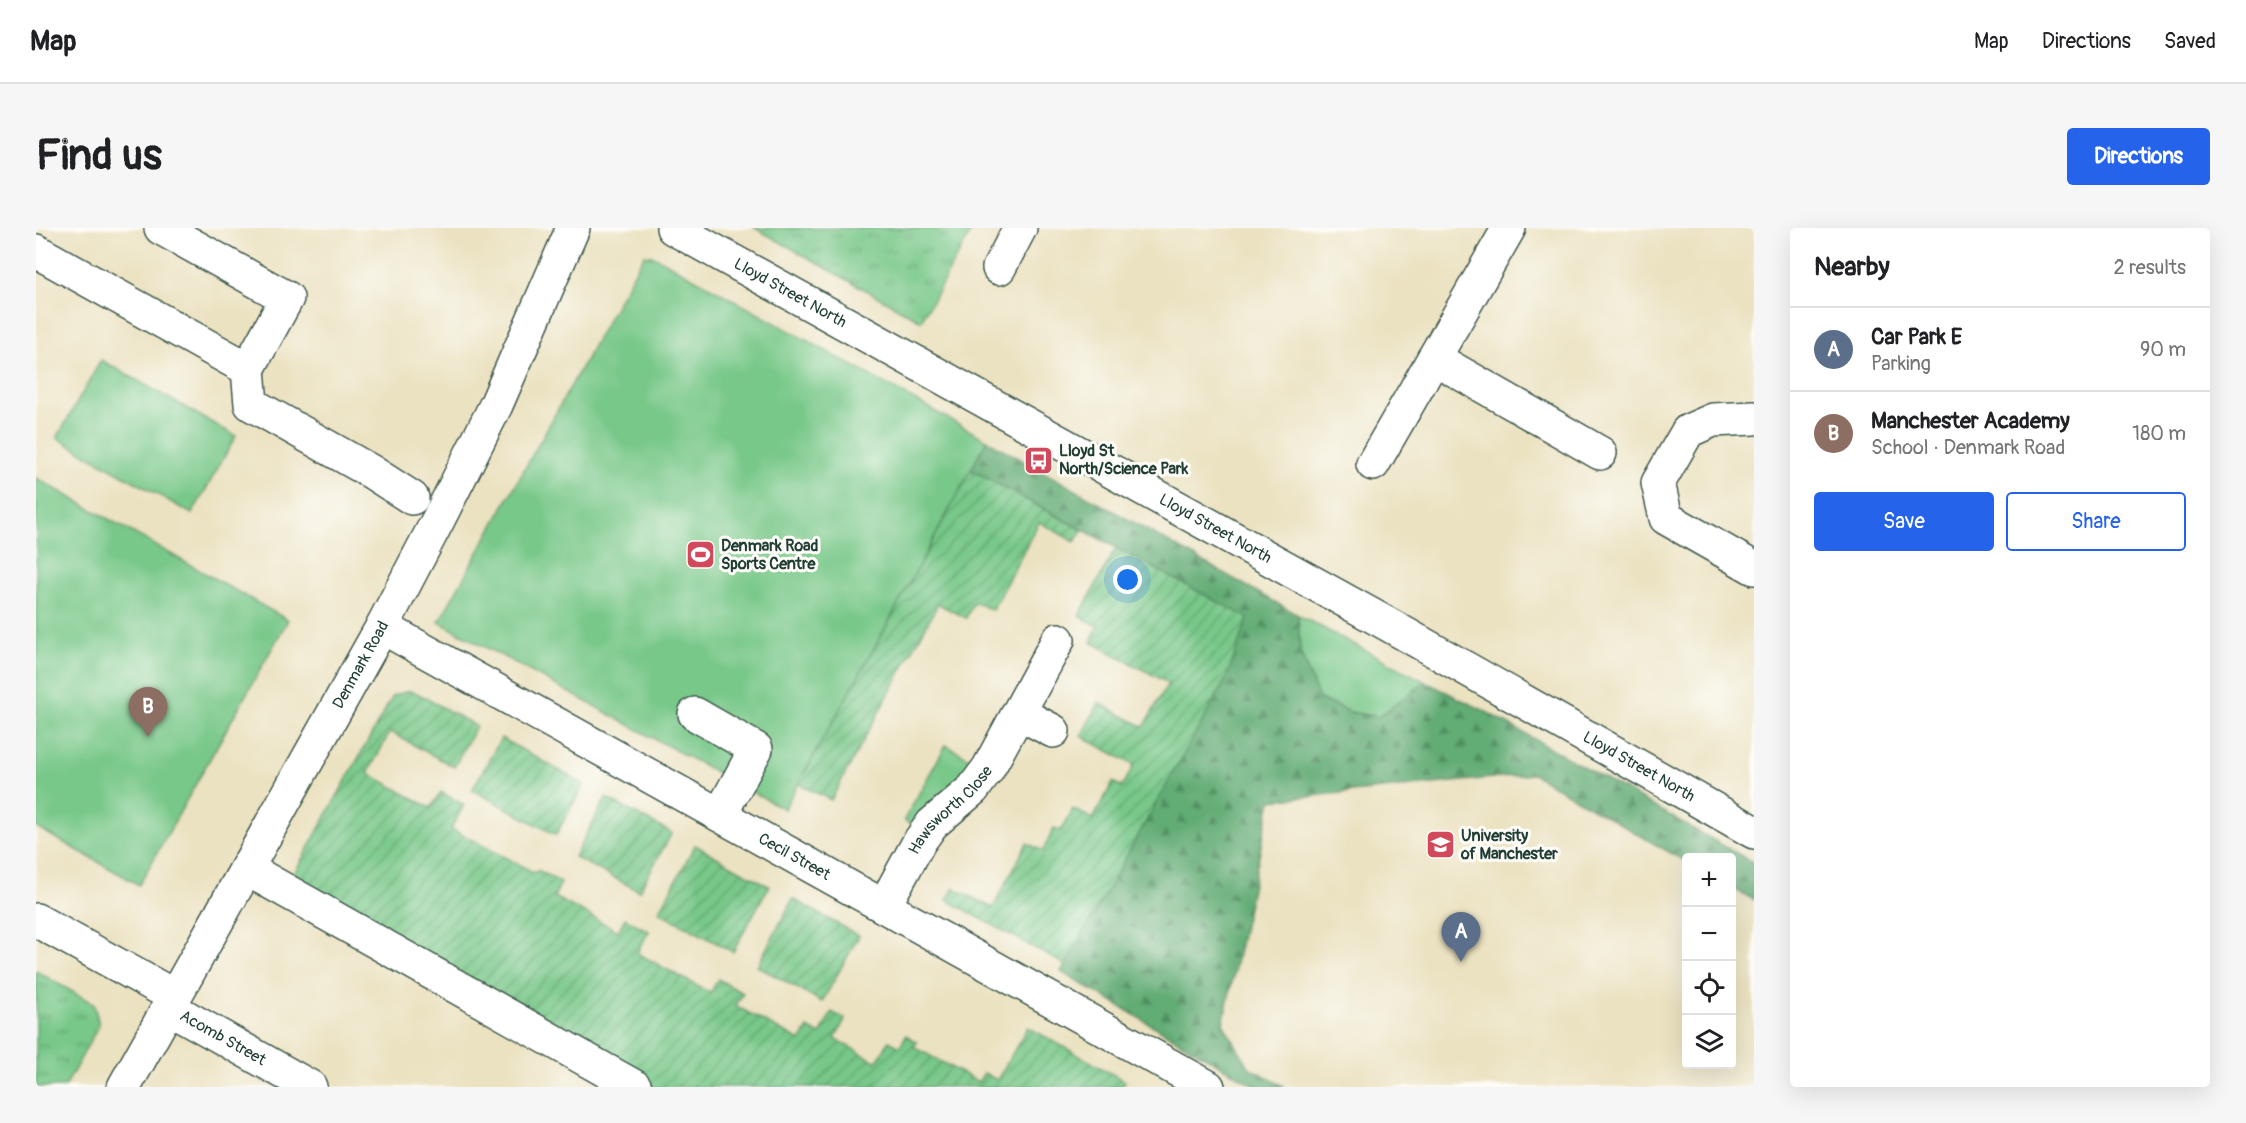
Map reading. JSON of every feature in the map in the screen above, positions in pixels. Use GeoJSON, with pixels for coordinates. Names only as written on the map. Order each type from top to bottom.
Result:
{"type":"FeatureCollection","features":[{"type":"Feature","properties":{"kind":"street"},"geometry":{"type":"LineString","coordinates":[[162,228],[287,298],[248,369],[250,404],[370,471],[412,498]]}},
{"type":"Feature","properties":{"kind":"street","name":"Denmark Road"},"geometry":{"type":"LineString","coordinates":[[124,1087],[382,627],[496,405],[573,228]]}},
{"type":"Feature","properties":{"kind":"street","name":"Lloyd Street North"},"geometry":{"type":"LineString","coordinates":[[673,228],[1391,626],[1754,832]]}},
{"type":"Feature","properties":{"kind":"street"},"geometry":{"type":"LineString","coordinates":[[999,268],[1020,228]]}},
{"type":"Feature","properties":{"kind":"street"},"geometry":{"type":"LineString","coordinates":[[1373,464],[1509,228]]}},
{"type":"Feature","properties":{"kind":"street"},"geometry":{"type":"LineString","coordinates":[[36,250],[248,369]]}},
{"type":"Feature","properties":{"kind":"street"},"geometry":{"type":"LineString","coordinates":[[1434,358],[1600,453]]}},
{"type":"Feature","properties":{"kind":"street"},"geometry":{"type":"LineString","coordinates":[[1754,418],[1713,420],[1688,431],[1658,483],[1666,518],[1754,567]]}},
{"type":"Feature","properties":{"kind":"street","name":"Cecil Street"},"geometry":{"type":"LineString","coordinates":[[382,627],[1208,1087]]}},
{"type":"Feature","properties":{"kind":"street","name":"Hawsworth Close"},"geometry":{"type":"LineString","coordinates":[[884,906],[919,842],[932,824],[973,789],[988,769],[1058,640]]}},
{"type":"Feature","properties":{"kind":"street"},"geometry":{"type":"LineString","coordinates":[[1019,713],[1053,731]]}},
{"type":"Feature","properties":{"kind":"street"},"geometry":{"type":"LineString","coordinates":[[694,714],[756,749],[720,815]]}},
{"type":"Feature","properties":{"kind":"street"},"geometry":{"type":"LineString","coordinates":[[247,869],[635,1087]]}},
{"type":"Feature","properties":{"kind":"street","name":"Acomb Street"},"geometry":{"type":"LineString","coordinates":[[36,920],[310,1087]]}},
{"type":"Feature","properties":{"kind":"green space"},"geometry":{"type":"Polygon","coordinates":[[[755,228],[973,228],[921,321],[755,228]]]}},
{"type":"Feature","properties":{"kind":"green space","name":"Denmark Road Sports Centre"},"geometry":{"type":"Polygon","coordinates":[[[644,255],[656,257],[987,440],[784,809],[439,622],[644,255]]]}},
{"type":"Feature","properties":{"kind":"green space"},"geometry":{"type":"Polygon","coordinates":[[[101,360],[236,436],[192,514],[57,438],[101,360]]]}},
{"type":"Feature","properties":{"kind":"green space"},"geometry":{"type":"Polygon","coordinates":[[[987,440],[1298,615],[1300,652],[1319,699],[1350,712],[1378,717],[1426,682],[1483,710],[1754,863],[1754,900],[1736,890],[1736,853],[1682,853],[1682,860],[1533,774],[1271,800],[1223,1024],[1250,1068],[1285,1087],[1257,1087],[1061,972],[1226,679],[1248,618],[971,470],[987,440]]]}},
{"type":"Feature","properties":{"kind":"green space"},"geometry":{"type":"Polygon","coordinates":[[[971,470],[1082,530],[1075,542],[1039,522],[992,610],[974,602],[966,618],[938,604],[831,800],[798,784],[886,627],[971,470]]]}},
{"type":"Feature","properties":{"kind":"green space"},"geometry":{"type":"Polygon","coordinates":[[[36,478],[288,620],[139,885],[36,827],[36,478]]]}},
{"type":"Feature","properties":{"kind":"green space"},"geometry":{"type":"Polygon","coordinates":[[[1116,548],[1248,618],[1226,679],[1065,965],[947,900],[954,888],[993,908],[1027,843],[1043,851],[1054,828],[1061,831],[1073,809],[1093,819],[1113,782],[1122,787],[1134,765],[1081,736],[1099,703],[1144,727],[1168,683],[1091,642],[1098,626],[1079,616],[1116,548]]]}},
{"type":"Feature","properties":{"kind":"green space"},"geometry":{"type":"Polygon","coordinates":[[[1298,615],[1426,682],[1378,717],[1350,712],[1319,699],[1300,652],[1298,615]]]}},
{"type":"Feature","properties":{"kind":"green space"},"geometry":{"type":"Polygon","coordinates":[[[409,691],[417,693],[476,726],[454,767],[390,732],[368,773],[431,808],[441,792],[464,805],[451,829],[535,873],[538,870],[561,883],[554,897],[618,931],[625,918],[649,931],[637,953],[710,993],[718,979],[743,993],[736,1006],[800,1041],[808,1028],[820,1035],[832,1012],[845,1019],[835,1039],[877,1062],[889,1041],[900,1047],[906,1035],[917,1042],[914,1047],[978,1082],[984,1073],[997,1080],[1028,1027],[1125,1081],[1122,1087],[655,1087],[287,886],[393,696],[409,691]]]}},
{"type":"Feature","properties":{"kind":"green space"},"geometry":{"type":"Polygon","coordinates":[[[501,738],[584,784],[556,835],[472,790],[501,738]]]}},
{"type":"Feature","properties":{"kind":"green space"},"geometry":{"type":"Polygon","coordinates":[[[946,745],[971,759],[972,763],[965,774],[938,795],[912,825],[904,820],[946,745]]]}},
{"type":"Feature","properties":{"kind":"green space"},"geometry":{"type":"Polygon","coordinates":[[[606,798],[672,833],[639,891],[574,857],[606,798]]]}},
{"type":"Feature","properties":{"kind":"green space"},"geometry":{"type":"Polygon","coordinates":[[[695,845],[769,886],[733,952],[659,912],[695,845]]]}},
{"type":"Feature","properties":{"kind":"green space"},"geometry":{"type":"Polygon","coordinates":[[[793,899],[859,936],[822,1002],[757,966],[793,899]]]}},
{"type":"Feature","properties":{"kind":"green space"},"geometry":{"type":"Polygon","coordinates":[[[36,971],[94,1004],[99,1025],[65,1087],[36,1087],[36,971]]]}},
{"type":"Feature","properties":{"kind":"place","name":"Lloyd St North/Science Park"},"geometry":{"type":"Point","coordinates":[1038,460]}},
{"type":"Feature","properties":{"kind":"place","name":"Denmark Road Sports Centre"},"geometry":{"type":"Point","coordinates":[700,555]}},
{"type":"Feature","properties":{"kind":"place","name":"Manchester Academy"},"geometry":{"type":"Point","coordinates":[148,737]}},
{"type":"Feature","properties":{"kind":"place","name":"University of Manchester"},"geometry":{"type":"Point","coordinates":[1440,845]}},
{"type":"Feature","properties":{"kind":"place","name":"Car Park E"},"geometry":{"type":"Point","coordinates":[1461,962]}}]}
